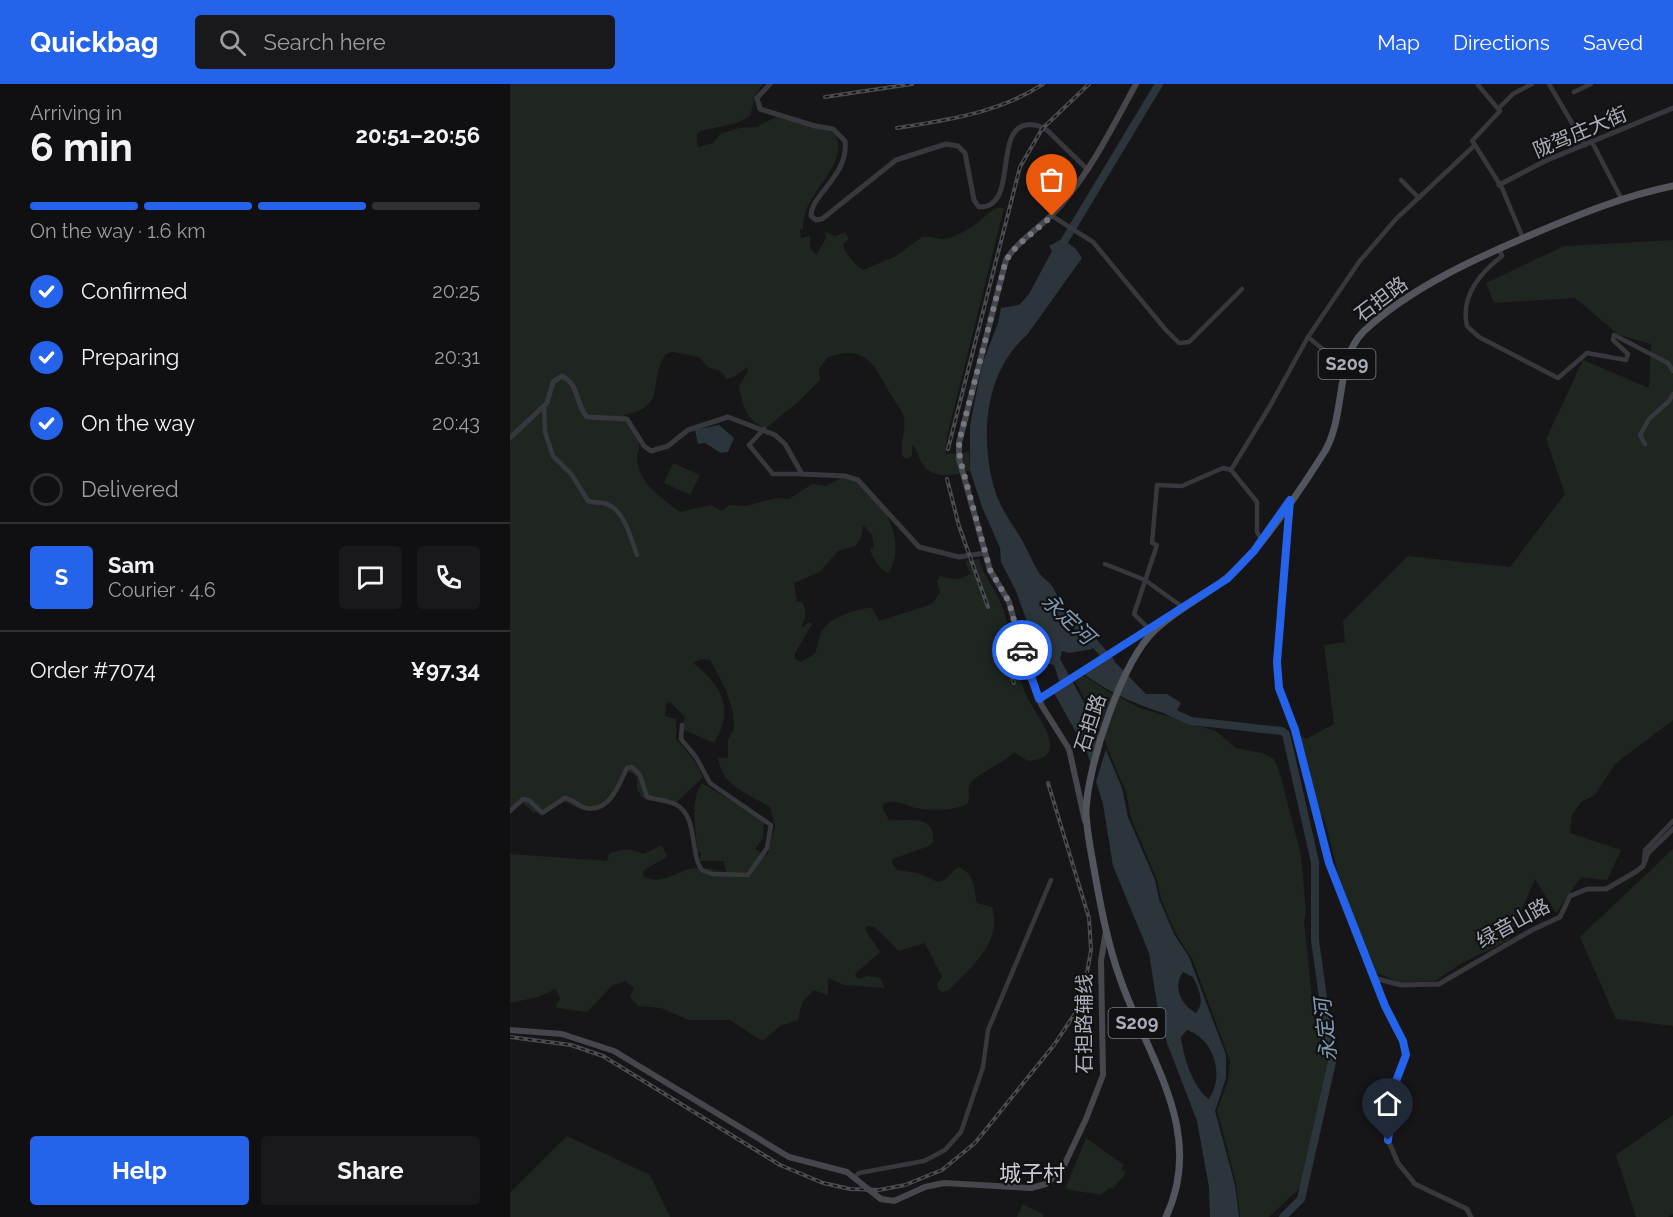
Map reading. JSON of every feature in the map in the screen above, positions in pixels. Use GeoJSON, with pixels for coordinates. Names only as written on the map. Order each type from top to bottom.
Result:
{"type":"FeatureCollection","features":[{"type":"Feature","properties":{"kind":"main road"},"geometry":{"type":"LineString","coordinates":[[1087,825],[1082,814],[1069,750],[1039,699],[1029,675],[1013,611],[990,570],[960,459],[959,442],[1006,260],[1017,246],[1055,218],[1088,170],[1136,84]]}},
{"type":"Feature","properties":{"kind":"main road","name":"石担路"},"geometry":{"type":"LineString","coordinates":[[1166,1217],[1173,1198],[1181,1161],[1178,1125],[1172,1104],[1121,982],[1106,931],[1086,812],[1094,767],[1121,681],[1129,663],[1147,638],[1169,618],[1227,579],[1262,541],[1332,437],[1340,410],[1346,368],[1354,343],[1368,328],[1445,274],[1523,238],[1621,198],[1673,186]]}},
{"type":"Feature","properties":{"kind":"main road","name":"石担路辅线"},"geometry":{"type":"LineString","coordinates":[[854,1177],[881,1199],[894,1201],[925,1187],[944,1183],[1031,1188],[1046,1184],[1061,1172],[1086,1119],[1102,1075],[1101,952],[1106,931]]}},
{"type":"Feature","properties":{"kind":"main road"},"geometry":{"type":"LineString","coordinates":[[510,1030],[562,1034],[614,1051],[789,1157],[847,1172],[854,1177]]}},
{"type":"Feature","properties":{"kind":"street"},"geometry":{"type":"LineString","coordinates":[[770,84],[757,98],[760,109],[815,126],[833,129],[845,141],[845,150],[838,174],[812,206],[810,216],[816,220],[822,219],[896,160],[946,144],[958,146],[965,153],[974,200],[979,207],[987,206],[994,200],[1002,184],[1007,166],[1010,136],[1017,128],[1029,124],[1041,126],[1048,131],[1088,170]]}},
{"type":"Feature","properties":{"kind":"street"},"geometry":{"type":"LineString","coordinates":[[1523,238],[1499,185],[1472,141],[1500,111],[1499,108],[1514,94],[1532,84]]}},
{"type":"Feature","properties":{"kind":"street"},"geometry":{"type":"LineString","coordinates":[[1549,84],[1585,145]]}},
{"type":"Feature","properties":{"kind":"street"},"geometry":{"type":"LineString","coordinates":[[1574,92],[1591,84]]}},
{"type":"Feature","properties":{"kind":"street"},"geometry":{"type":"LineString","coordinates":[[1478,85],[1499,108]]}},
{"type":"Feature","properties":{"kind":"street","name":"陇驾庄大街"},"geometry":{"type":"LineString","coordinates":[[1499,185],[1545,161],[1673,108]]}},
{"type":"Feature","properties":{"kind":"street"},"geometry":{"type":"LineString","coordinates":[[1592,142],[1621,198]]}},
{"type":"Feature","properties":{"kind":"street"},"geometry":{"type":"LineString","coordinates":[[1231,470],[1308,337],[1359,262],[1419,198],[1475,145]]}},
{"type":"Feature","properties":{"kind":"street"},"geometry":{"type":"LineString","coordinates":[[1401,180],[1419,198]]}},
{"type":"Feature","properties":{"kind":"street"},"geometry":{"type":"LineString","coordinates":[[1055,218],[1092,242],[1165,330],[1179,343],[1189,342],[1242,289]]}},
{"type":"Feature","properties":{"kind":"street"},"geometry":{"type":"LineString","coordinates":[[1499,249],[1502,256],[1480,273],[1465,308],[1467,326],[1479,337],[1558,378],[1587,353],[1626,360],[1628,354],[1613,340],[1614,335],[1668,363],[1673,371]]}},
{"type":"Feature","properties":{"kind":"street"},"geometry":{"type":"LineString","coordinates":[[1308,337],[1346,368]]}},
{"type":"Feature","properties":{"kind":"street"},"geometry":{"type":"LineString","coordinates":[[510,438],[547,403],[553,382],[558,377],[565,377],[576,390],[581,409],[587,417],[627,419],[644,446],[656,452],[688,430],[728,417],[764,429],[785,444],[802,474]]}},
{"type":"Feature","properties":{"kind":"street"},"geometry":{"type":"LineString","coordinates":[[1645,444],[1640,435],[1644,426],[1673,394]]}},
{"type":"Feature","properties":{"kind":"street"},"geometry":{"type":"LineString","coordinates":[[544,406],[545,432],[553,456],[572,475],[588,501],[605,503],[613,507],[626,525],[637,555]]}},
{"type":"Feature","properties":{"kind":"street"},"geometry":{"type":"LineString","coordinates":[[764,429],[749,445],[767,467],[778,476],[802,474],[845,476],[858,480],[919,547],[959,557],[985,553]]}},
{"type":"Feature","properties":{"kind":"street"},"geometry":{"type":"LineString","coordinates":[[1149,628],[1134,614],[1157,544],[1152,543],[1157,485],[1182,486],[1223,468],[1231,470],[1257,502],[1257,532],[1262,541]]}},
{"type":"Feature","properties":{"kind":"street"},"geometry":{"type":"LineString","coordinates":[[1290,500],[1277,662],[1279,688],[1295,730],[1329,863],[1374,978],[1403,1041],[1406,1055],[1392,1101],[1388,1140],[1392,1152],[1415,1184],[1467,1209],[1471,1217]]}},
{"type":"Feature","properties":{"kind":"street"},"geometry":{"type":"LineString","coordinates":[[1105,564],[1145,580],[1184,608]]}},
{"type":"Feature","properties":{"kind":"street"},"geometry":{"type":"LineString","coordinates":[[1039,699],[1116,648],[1169,618]]}},
{"type":"Feature","properties":{"kind":"street"},"geometry":{"type":"LineString","coordinates":[[510,811],[523,799],[530,801],[542,813],[548,812],[565,798],[587,808],[603,805],[612,798],[627,768],[632,767],[640,775],[647,796],[674,804],[683,811],[691,828],[697,860],[702,870],[712,874],[748,875],[767,848],[771,825],[710,783],[696,757],[681,740],[682,725]]}},
{"type":"Feature","properties":{"kind":"street"},"geometry":{"type":"LineString","coordinates":[[1644,860],[1645,850],[1673,821]]}},
{"type":"Feature","properties":{"kind":"street","name":"绿音山路"},"geometry":{"type":"LineString","coordinates":[[1374,978],[1401,985],[1439,984],[1522,935],[1560,917],[1570,896],[1587,889],[1606,889],[1637,871],[1643,866],[1644,860],[1673,829]]}},
{"type":"Feature","properties":{"kind":"street"},"geometry":{"type":"LineString","coordinates":[[854,1177],[859,1173],[924,1161],[945,1150],[961,1132],[983,1067],[988,1030],[1051,880]]}},
{"type":"Feature","properties":{"kind":"shaded area"},"geometry":{"type":"Polygon","coordinates":[[[510,84],[763,84],[756,94],[750,116],[737,123],[701,131],[697,134],[698,147],[713,143],[720,134],[739,128],[756,127],[776,117],[835,134],[838,152],[831,170],[807,208],[803,229],[800,229],[801,238],[810,236],[810,248],[816,255],[826,238],[825,232],[835,236],[845,232],[849,239],[843,244],[846,252],[863,270],[896,256],[922,237],[950,238],[980,222],[995,209],[1004,208],[947,437],[946,454],[969,452],[970,470],[952,475],[934,473],[924,466],[912,445],[912,456],[906,459],[902,456],[904,419],[902,412],[874,367],[861,355],[852,353],[841,353],[828,357],[819,369],[820,380],[798,402],[766,428],[754,421],[746,412],[739,386],[748,371],[747,367],[736,376],[727,379],[720,371],[708,367],[699,357],[673,352],[666,354],[660,364],[655,392],[647,406],[624,415],[639,445],[637,458],[642,476],[659,496],[680,512],[711,505],[722,511],[729,505],[746,506],[776,498],[789,499],[812,484],[826,486],[841,478],[859,483],[885,511],[896,548],[889,572],[887,573],[874,560],[870,549],[874,547],[872,535],[863,525],[861,538],[855,546],[838,551],[820,572],[794,583],[797,602],[802,601],[805,611],[801,626],[809,622],[812,624],[795,653],[795,659],[801,662],[815,654],[822,631],[840,616],[860,609],[872,608],[879,621],[932,604],[940,592],[937,581],[940,576],[955,579],[966,576],[970,574],[965,561],[979,559],[1003,609],[1021,680],[1049,738],[1050,749],[1044,757],[1028,761],[1014,752],[972,781],[969,786],[968,803],[963,806],[928,810],[893,802],[884,803],[882,807],[889,820],[925,822],[930,826],[932,833],[933,842],[929,846],[893,859],[892,863],[897,870],[918,873],[938,882],[946,879],[958,867],[968,873],[971,878],[977,903],[992,907],[993,932],[989,943],[975,963],[949,990],[943,992],[938,989],[937,983],[942,977],[925,943],[899,951],[874,927],[866,926],[866,931],[880,952],[855,974],[858,979],[868,976],[880,978],[885,988],[844,985],[828,978],[828,995],[813,990],[802,1003],[798,1020],[780,1026],[764,1040],[730,1020],[689,1020],[661,1008],[638,1006],[630,997],[634,988],[625,981],[613,985],[587,1012],[557,1008],[556,1005],[560,999],[556,989],[538,997],[510,1003],[510,852],[511,854],[607,861],[609,854],[618,851],[630,850],[643,854],[662,845],[667,857],[644,870],[643,876],[657,880],[664,879],[697,868],[726,872],[724,861],[699,861],[701,853],[697,851],[694,808],[702,783],[764,820],[763,838],[755,849],[767,855],[775,826],[770,807],[737,788],[724,775],[720,767],[718,757],[728,758],[728,740],[734,729],[733,712],[726,690],[710,660],[701,659],[693,663],[718,689],[724,709],[724,720],[714,743],[681,729],[685,717],[670,702],[666,704],[665,716],[676,719],[676,739],[694,760],[703,777],[673,806],[642,797],[637,789],[637,777],[628,771],[609,798],[596,807],[581,809],[563,801],[542,814],[533,812],[523,803],[510,811],[510,84]]]}},
{"type":"Feature","properties":{"kind":"shaded area"},"geometry":{"type":"Polygon","coordinates":[[[1062,239],[1075,248],[1082,258],[1027,335],[1013,349],[1003,366],[995,384],[987,424],[989,464],[995,492],[1001,506],[1039,573],[1055,591],[1064,622],[1074,634],[1089,632],[1096,638],[1092,649],[1069,653],[1062,651],[1060,659],[1094,721],[1122,788],[1128,817],[1155,880],[1159,899],[1174,934],[1189,957],[1226,1055],[1226,1078],[1215,1111],[1235,1185],[1239,1217],[1210,1217],[1209,1187],[1197,1121],[1167,1043],[1157,1004],[1149,953],[1113,866],[1103,804],[1087,752],[1053,691],[1061,686],[1054,665],[1045,663],[1039,655],[1016,591],[1001,562],[1000,548],[982,507],[970,470],[970,426],[974,404],[983,362],[998,323],[1001,308],[1019,305],[1029,294],[1052,251],[1049,246],[1062,239]],[[1183,972],[1178,984],[1180,996],[1196,1013],[1201,1000],[1199,990],[1193,977],[1183,972]],[[1187,1030],[1181,1037],[1184,1053],[1194,1080],[1209,1099],[1216,1079],[1214,1059],[1204,1041],[1187,1030]]]}},
{"type":"Feature","properties":{"kind":"shaded area"},"geometry":{"type":"Polygon","coordinates":[[[1673,240],[1673,720],[1615,764],[1595,795],[1581,802],[1572,815],[1570,833],[1621,850],[1607,880],[1581,877],[1556,913],[1535,879],[1509,940],[1460,964],[1435,981],[1399,982],[1377,973],[1373,968],[1339,877],[1325,821],[1319,812],[1300,735],[1306,739],[1334,724],[1324,645],[1345,642],[1343,621],[1408,556],[1510,567],[1565,494],[1546,439],[1583,360],[1649,388],[1651,344],[1619,335],[1575,298],[1494,303],[1486,283],[1564,246],[1673,240]]]}},
{"type":"Feature","properties":{"kind":"shaded area"},"geometry":{"type":"Polygon","coordinates":[[[719,425],[734,438],[728,452],[721,453],[705,443],[698,444],[695,430],[719,425]]]}},
{"type":"Feature","properties":{"kind":"shaded area"},"geometry":{"type":"Polygon","coordinates":[[[673,463],[700,475],[690,495],[664,483],[673,463]]]}},
{"type":"Feature","properties":{"kind":"shaded area"},"geometry":{"type":"Polygon","coordinates":[[[1109,656],[1146,694],[1167,694],[1181,703],[1174,716],[1127,699],[1084,674],[1109,656]]]}},
{"type":"Feature","properties":{"kind":"shaded area"},"geometry":{"type":"Polygon","coordinates":[[[1082,674],[1107,691],[1140,708],[1216,731],[1236,748],[1262,753],[1274,759],[1279,770],[1301,855],[1306,913],[1304,920],[1312,998],[1324,1037],[1328,1066],[1303,1180],[1298,1190],[1269,1217],[1240,1217],[1236,1183],[1217,1110],[1228,1081],[1230,1061],[1193,961],[1175,932],[1161,899],[1157,880],[1131,818],[1126,792],[1096,722],[1074,679],[1082,674]]]}},
{"type":"Feature","properties":{"kind":"shaded area"},"geometry":{"type":"Polygon","coordinates":[[[1673,849],[1673,1026],[1616,1019],[1580,937],[1673,849]]]}},
{"type":"Feature","properties":{"kind":"shaded area"},"geometry":{"type":"Polygon","coordinates":[[[1673,1115],[1673,1214],[1668,1217],[1636,1217],[1616,1155],[1673,1115]]]}},
{"type":"Feature","properties":{"kind":"shaded area"},"geometry":{"type":"Polygon","coordinates":[[[567,1136],[650,1175],[670,1217],[510,1217],[510,1193],[567,1136]]]}},
{"type":"Feature","properties":{"kind":"shaded area"},"geometry":{"type":"Polygon","coordinates":[[[1086,1138],[1124,1165],[1121,1169],[1126,1173],[1113,1189],[1110,1187],[1101,1195],[1065,1189],[1086,1138]]]}},
{"type":"Feature","properties":{"kind":"shaded area"},"geometry":{"type":"Polygon","coordinates":[[[1023,1204],[1044,1215],[1043,1217],[1017,1217],[1023,1204]]]}},
{"type":"Feature","properties":{"kind":"pier"},"geometry":{"type":"Polygon","coordinates":[[[1101,731],[1107,746],[1094,788],[1089,770],[1101,731]]]}},
{"type":"Feature","properties":{"kind":"waterway","name":"永定河"},"geometry":{"type":"LineString","coordinates":[[1059,250],[1159,84]]}},
{"type":"Feature","properties":{"kind":"waterway","name":"永定河"},"geometry":{"type":"LineString","coordinates":[[1053,604],[1089,637],[1110,661]]}},
{"type":"Feature","properties":{"kind":"waterway","name":"永定河"},"geometry":{"type":"LineString","coordinates":[[1168,711],[1191,721],[1282,731],[1286,734],[1315,862],[1315,940],[1332,1062],[1301,1199],[1283,1217]]}},
{"type":"Feature","properties":{"kind":"railway"},"geometry":{"type":"LineString","coordinates":[[825,97],[912,84]]}},
{"type":"Feature","properties":{"kind":"railway"},"geometry":{"type":"LineString","coordinates":[[897,128],[991,109],[1043,84]]}},
{"type":"Feature","properties":{"kind":"railway"},"geometry":{"type":"LineString","coordinates":[[948,449],[1020,167],[1042,129],[1089,84]]}},
{"type":"Feature","properties":{"kind":"railway"},"geometry":{"type":"LineString","coordinates":[[947,479],[959,526],[988,607]]}},
{"type":"Feature","properties":{"kind":"railway"},"geometry":{"type":"LineString","coordinates":[[1004,654],[1014,683]]}},
{"type":"Feature","properties":{"kind":"railway"},"geometry":{"type":"LineString","coordinates":[[510,1037],[571,1045],[603,1056],[780,1165],[823,1183],[850,1189],[879,1190],[905,1185],[942,1170],[975,1143],[1054,1045],[1076,1012],[1084,990],[1091,950],[1089,918],[1048,783]]}},
{"type":"Feature","properties":{"kind":"way so far"},"geometry":{"type":"LineString","coordinates":[[1022,650],[1013,611],[990,570],[960,459],[959,442],[1006,260],[1017,246],[1052,216]]}},
{"type":"Feature","properties":{"kind":"district","name":"城子村"},"geometry":{"type":"Point","coordinates":[1032,1173]}},
{"type":"Feature","properties":{"kind":"route"},"geometry":{"type":"LineString","coordinates":[[1022,650],[1039,699],[1227,579],[1254,551],[1290,500],[1277,662],[1279,688],[1295,730],[1329,863],[1385,1006],[1403,1041],[1406,1055],[1396,1081],[1388,1140]]}}]}
